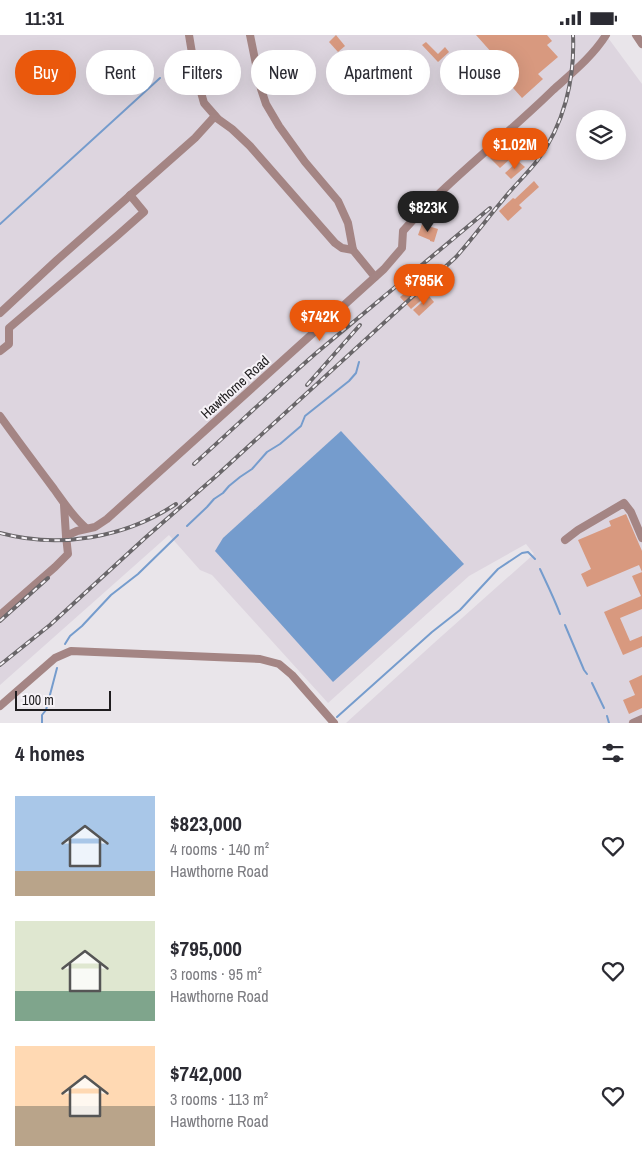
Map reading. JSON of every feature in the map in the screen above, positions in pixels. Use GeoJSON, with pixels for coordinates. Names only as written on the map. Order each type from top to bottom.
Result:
{"type":"FeatureCollection","features":[{"type":"Feature","properties":{"kind":"street"},"geometry":{"type":"LineString","coordinates":[[189,35],[204,103],[215,116],[250,146],[335,243],[342,248],[353,250]]}},
{"type":"Feature","properties":{"kind":"street"},"geometry":{"type":"LineString","coordinates":[[250,35],[266,104],[305,162],[338,201],[348,223],[353,250],[375,277]]}},
{"type":"Feature","properties":{"kind":"street","name":"Hawthorne Road"},"geometry":{"type":"LineString","coordinates":[[66,536],[77,531],[95,527],[107,519],[384,269],[402,248],[402,231],[422,209],[546,98],[596,50],[606,35]]}},
{"type":"Feature","properties":{"kind":"street"},"geometry":{"type":"LineString","coordinates":[[636,35],[642,44]]}},
{"type":"Feature","properties":{"kind":"street"},"geometry":{"type":"LineString","coordinates":[[0,313],[195,138],[215,116]]}},
{"type":"Feature","properties":{"kind":"street"},"geometry":{"type":"LineString","coordinates":[[0,351],[9,343],[9,328],[144,211],[130,195]]}},
{"type":"Feature","properties":{"kind":"street"},"geometry":{"type":"LineString","coordinates":[[0,416],[77,521],[86,529]]}},
{"type":"Feature","properties":{"kind":"street"},"geometry":{"type":"LineString","coordinates":[[0,615],[55,567],[68,553],[64,502]]}},
{"type":"Feature","properties":{"kind":"street"},"geometry":{"type":"LineString","coordinates":[[565,540],[578,530],[624,503],[631,511],[642,538]]}},
{"type":"Feature","properties":{"kind":"street"},"geometry":{"type":"LineString","coordinates":[[0,706],[55,658],[72,651],[260,659],[279,664],[292,675],[334,723]]}},
{"type":"Feature","properties":{"kind":"street"},"geometry":{"type":"LineString","coordinates":[[633,723],[642,719]]}},
{"type":"Feature","properties":{"kind":"shaded area"},"geometry":{"type":"Polygon","coordinates":[[[0,35],[606,35],[642,84],[642,723],[346,723],[534,554],[526,544],[469,576],[328,703],[212,575],[200,570],[169,535],[0,685],[0,35]]]}},
{"type":"Feature","properties":{"kind":"water"},"geometry":{"type":"Polygon","coordinates":[[[341,431],[464,564],[333,682],[215,551],[223,538],[341,431]]]}},
{"type":"Feature","properties":{"kind":"building"},"geometry":{"type":"Polygon","coordinates":[[[336,35],[345,46],[340,50],[336,50],[329,42],[336,35]]]}},
{"type":"Feature","properties":{"kind":"building"},"geometry":{"type":"Polygon","coordinates":[[[476,35],[547,35],[552,41],[547,45],[558,57],[538,74],[543,79],[522,98],[519,95],[519,50],[489,50],[476,35]]]}},
{"type":"Feature","properties":{"kind":"building"},"geometry":{"type":"Polygon","coordinates":[[[426,42],[438,54],[440,52],[440,60],[438,62],[430,54],[430,50],[427,50],[422,45],[426,42]]]}},
{"type":"Feature","properties":{"kind":"building"},"geometry":{"type":"Polygon","coordinates":[[[512,138],[522,148],[500,168],[490,158],[512,138]]]}},
{"type":"Feature","properties":{"kind":"building"},"geometry":{"type":"Polygon","coordinates":[[[518,161],[525,167],[511,179],[505,173],[518,161]]]}},
{"type":"Feature","properties":{"kind":"building"},"geometry":{"type":"Polygon","coordinates":[[[534,181],[539,187],[519,205],[522,208],[508,221],[499,211],[534,181]]]}},
{"type":"Feature","properties":{"kind":"building"},"geometry":{"type":"Polygon","coordinates":[[[422,224],[438,229],[434,242],[418,235],[422,224]]]}},
{"type":"Feature","properties":{"kind":"building"},"geometry":{"type":"Polygon","coordinates":[[[416,284],[426,296],[411,309],[400,297],[416,284]]]}},
{"type":"Feature","properties":{"kind":"building"},"geometry":{"type":"Polygon","coordinates":[[[429,296],[434,302],[419,316],[413,310],[429,296]]]}},
{"type":"Feature","properties":{"kind":"building"},"geometry":{"type":"Polygon","coordinates":[[[626,514],[642,551],[642,572],[639,565],[587,587],[581,574],[591,569],[578,540],[611,526],[609,521],[626,514]]]}},
{"type":"Feature","properties":{"kind":"building"},"geometry":{"type":"Polygon","coordinates":[[[642,572],[642,609],[620,618],[630,641],[642,636],[642,647],[623,655],[604,612],[641,596],[632,576],[642,572]]]}},
{"type":"Feature","properties":{"kind":"building"},"geometry":{"type":"Polygon","coordinates":[[[642,675],[642,708],[629,714],[623,700],[635,695],[629,681],[642,675]]]}},
{"type":"Feature","properties":{"kind":"waterway"},"geometry":{"type":"LineString","coordinates":[[0,224],[160,78]]}},
{"type":"Feature","properties":{"kind":"waterway"},"geometry":{"type":"LineString","coordinates":[[187,526],[214,499],[252,469],[267,452],[280,444],[301,426],[305,416],[349,381],[356,373],[359,362]]}},
{"type":"Feature","properties":{"kind":"waterway"},"geometry":{"type":"LineString","coordinates":[[65,644],[70,636],[111,595],[138,574],[178,535]]}},
{"type":"Feature","properties":{"kind":"waterway"},"geometry":{"type":"LineString","coordinates":[[337,717],[432,632],[460,610],[498,569],[522,553],[528,552],[535,559]]}},
{"type":"Feature","properties":{"kind":"waterway"},"geometry":{"type":"LineString","coordinates":[[540,569],[560,614]]}},
{"type":"Feature","properties":{"kind":"waterway"},"geometry":{"type":"LineString","coordinates":[[565,625],[587,674]]}},
{"type":"Feature","properties":{"kind":"waterway"},"geometry":{"type":"LineString","coordinates":[[42,723],[42,715],[46,710],[57,668]]}},
{"type":"Feature","properties":{"kind":"waterway"},"geometry":{"type":"LineString","coordinates":[[592,683],[604,708]]}},
{"type":"Feature","properties":{"kind":"waterway"},"geometry":{"type":"LineString","coordinates":[[607,716],[609,723]]}},
{"type":"Feature","properties":{"kind":"railway"},"geometry":{"type":"LineString","coordinates":[[0,665],[50,625],[456,257],[537,161],[554,132],[561,117],[570,85],[573,35]]}},
{"type":"Feature","properties":{"kind":"railway"},"geometry":{"type":"LineString","coordinates":[[194,464],[315,354],[490,208]]}},
{"type":"Feature","properties":{"kind":"railway"},"geometry":{"type":"LineString","coordinates":[[307,385],[360,325]]}},
{"type":"Feature","properties":{"kind":"railway"},"geometry":{"type":"LineString","coordinates":[[0,533],[22,538],[45,540],[91,537],[135,525],[156,516],[176,504]]}},
{"type":"Feature","properties":{"kind":"railway"},"geometry":{"type":"LineString","coordinates":[[0,621],[48,578]]}}]}
